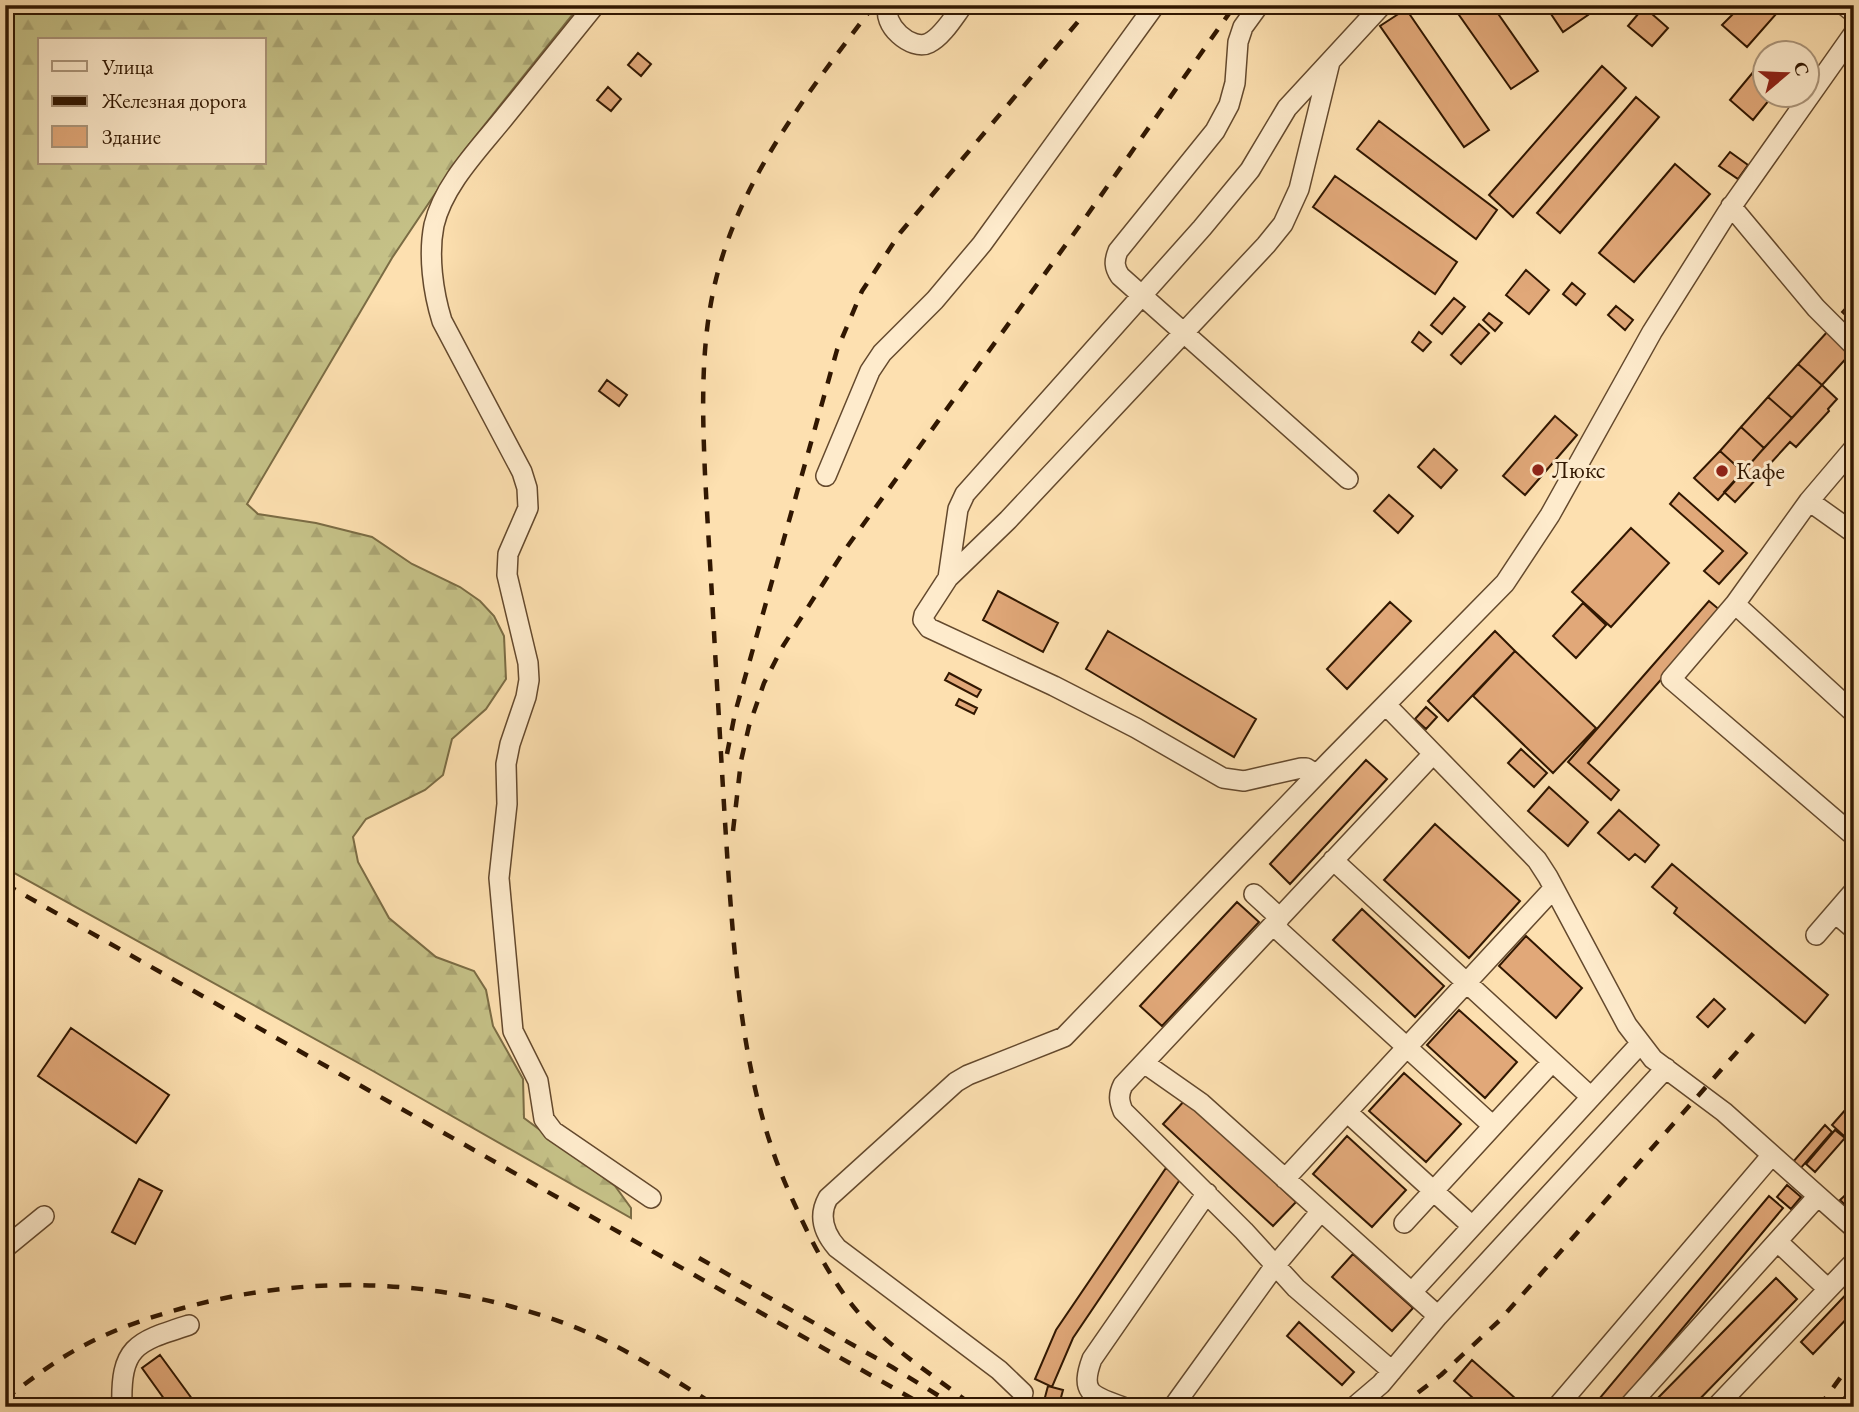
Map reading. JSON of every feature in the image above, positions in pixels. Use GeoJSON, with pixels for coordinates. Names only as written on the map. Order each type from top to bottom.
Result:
{"type":"FeatureCollection","features":[{"type":"Feature","properties":{"kind":"street"},"geometry":{"type":"LineString","coordinates":[[595,5],[463,168],[443,201],[435,224],[431,249],[437,304],[443,321],[522,472],[527,488],[528,508],[508,554],[507,575],[528,663],[529,680],[506,764],[507,804],[499,860],[513,1031],[538,1082],[544,1119],[553,1131],[651,1198]]}},
{"type":"Feature","properties":{"kind":"street"},"geometry":{"type":"LineString","coordinates":[[889,5],[886,13],[892,27],[919,46],[934,41],[963,5]]}},
{"type":"Feature","properties":{"kind":"street"},"geometry":{"type":"LineString","coordinates":[[826,476],[876,362],[935,300],[982,244],[1155,5]]}},
{"type":"Feature","properties":{"kind":"street"},"geometry":{"type":"LineString","coordinates":[[1259,5],[1243,27],[1238,42],[1235,83],[1229,105],[1215,131],[1118,251],[1114,260],[1115,268],[1142,296],[1348,479]]}},
{"type":"Feature","properties":{"kind":"street"},"geometry":{"type":"LineString","coordinates":[[948,578],[958,509],[965,494],[1142,296],[1250,170],[1287,108],[1382,5]]}},
{"type":"Feature","properties":{"kind":"street"},"geometry":{"type":"LineString","coordinates":[[1844,5],[1854,13]]}},
{"type":"Feature","properties":{"kind":"street"},"geometry":{"type":"LineString","coordinates":[[1023,1393],[999,1370],[837,1248],[826,1233],[822,1215],[828,1198],[956,1082],[1064,1037],[1505,583],[1550,515],[1653,332],[1731,206],[1854,33]]}},
{"type":"Feature","properties":{"kind":"street"},"geometry":{"type":"LineString","coordinates":[[1316,775],[1306,768],[1301,768],[1244,781],[1223,778],[1136,728],[1054,686],[929,628],[923,615],[948,578],[1008,520],[1266,245],[1283,223],[1293,206],[1311,148],[1331,61]]}},
{"type":"Feature","properties":{"kind":"street"},"geometry":{"type":"LineString","coordinates":[[1731,206],[1816,308],[1854,346]]}},
{"type":"Feature","properties":{"kind":"street"},"geometry":{"type":"LineString","coordinates":[[1854,448],[1809,501],[1735,604],[1671,679],[1854,835]]}},
{"type":"Feature","properties":{"kind":"street"},"geometry":{"type":"LineString","coordinates":[[1809,501],[1854,533]]}},
{"type":"Feature","properties":{"kind":"street"},"geometry":{"type":"LineString","coordinates":[[1735,604],[1854,713]]}},
{"type":"Feature","properties":{"kind":"street"},"geometry":{"type":"LineString","coordinates":[[1386,705],[1537,860],[1627,1025],[1653,1059],[1724,1112],[1854,1228]]}},
{"type":"Feature","properties":{"kind":"street"},"geometry":{"type":"LineString","coordinates":[[1392,1371],[1274,1267],[1244,1231],[1124,1111],[1119,1093],[1123,1085],[1433,754]]}},
{"type":"Feature","properties":{"kind":"street"},"geometry":{"type":"LineString","coordinates":[[1333,860],[1591,1097]]}},
{"type":"Feature","properties":{"kind":"street"},"geometry":{"type":"LineString","coordinates":[[1285,1179],[1554,888]]}},
{"type":"Feature","properties":{"kind":"street"},"geometry":{"type":"LineString","coordinates":[[1816,935],[1854,891]]}},
{"type":"Feature","properties":{"kind":"street"},"geometry":{"type":"LineString","coordinates":[[1254,894],[1276,921],[1406,1048],[1493,1126]]}},
{"type":"Feature","properties":{"kind":"street"},"geometry":{"type":"LineString","coordinates":[[1835,913],[1854,929]]}},
{"type":"Feature","properties":{"kind":"street"},"geometry":{"type":"LineString","coordinates":[[1412,1292],[1640,1044]]}},
{"type":"Feature","properties":{"kind":"street"},"geometry":{"type":"LineString","coordinates":[[1404,1223],[1552,1062]]}},
{"type":"Feature","properties":{"kind":"street"},"geometry":{"type":"LineString","coordinates":[[1144,1063],[1201,1104],[1438,1316]]}},
{"type":"Feature","properties":{"kind":"street"},"geometry":{"type":"LineString","coordinates":[[1354,1407],[1392,1371],[1438,1316],[1666,1068]]}},
{"type":"Feature","properties":{"kind":"street"},"geometry":{"type":"LineString","coordinates":[[1347,1112],[1472,1226]]}},
{"type":"Feature","properties":{"kind":"street"},"geometry":{"type":"LineString","coordinates":[[1557,1407],[1772,1155]]}},
{"type":"Feature","properties":{"kind":"street"},"geometry":{"type":"LineString","coordinates":[[1123,1407],[1096,1397],[1089,1391],[1086,1384],[1087,1373],[1092,1359],[1207,1193]]}},
{"type":"Feature","properties":{"kind":"street"},"geometry":{"type":"LineString","coordinates":[[1628,1407],[1818,1196]]}},
{"type":"Feature","properties":{"kind":"street"},"geometry":{"type":"LineString","coordinates":[[1172,1407],[1274,1267],[1321,1211]]}},
{"type":"Feature","properties":{"kind":"street"},"geometry":{"type":"LineString","coordinates":[[5,1248],[44,1216]]}},
{"type":"Feature","properties":{"kind":"street"},"geometry":{"type":"LineString","coordinates":[[1778,1242],[1828,1289]]}},
{"type":"Feature","properties":{"kind":"street"},"geometry":{"type":"LineString","coordinates":[[1716,1407],[1854,1262]]}},
{"type":"Feature","properties":{"kind":"street"},"geometry":{"type":"LineString","coordinates":[[122,1407],[121,1380],[130,1355],[143,1342],[189,1325]]}},
{"type":"Feature","properties":{"kind":"green space"},"geometry":{"type":"Polygon","coordinates":[[[5,5],[580,5],[463,152],[392,258],[247,504],[258,514],[316,523],[372,537],[412,564],[460,587],[480,601],[494,616],[504,636],[506,679],[486,709],[452,739],[443,775],[425,790],[366,819],[353,837],[358,862],[389,918],[436,957],[474,971],[486,990],[493,1026],[523,1079],[524,1118],[615,1186],[631,1208],[631,1218],[373,1071],[5,868],[5,5]]]}},
{"type":"Feature","properties":{"kind":"building"},"geometry":{"type":"Polygon","coordinates":[[[1452,5],[1492,5],[1538,71],[1511,89],[1452,5]]]}},
{"type":"Feature","properties":{"kind":"building"},"geometry":{"type":"Polygon","coordinates":[[[1545,5],[1581,5],[1588,15],[1563,32],[1545,5]]]}},
{"type":"Feature","properties":{"kind":"building"},"geometry":{"type":"Polygon","coordinates":[[[1721,5],[1784,5],[1755,38],[1750,38],[1747,47],[1722,25],[1732,15],[1721,5]]]}},
{"type":"Feature","properties":{"kind":"building"},"geometry":{"type":"Polygon","coordinates":[[[1644,7],[1668,28],[1652,46],[1628,26],[1644,7]]]}},
{"type":"Feature","properties":{"kind":"building"},"geometry":{"type":"Polygon","coordinates":[[[1406,9],[1489,130],[1464,147],[1380,26],[1406,9]]]}},
{"type":"Feature","properties":{"kind":"building"},"geometry":{"type":"Polygon","coordinates":[[[638,53],[651,64],[641,76],[628,65],[638,53]]]}},
{"type":"Feature","properties":{"kind":"building"},"geometry":{"type":"Polygon","coordinates":[[[1602,66],[1626,88],[1513,217],[1489,195],[1602,66]]]}},
{"type":"Feature","properties":{"kind":"building"},"geometry":{"type":"Polygon","coordinates":[[[1750,76],[1750,108],[1763,108],[1753,120],[1730,100],[1750,76]]]}},
{"type":"Feature","properties":{"kind":"building"},"geometry":{"type":"Polygon","coordinates":[[[608,87],[621,99],[611,111],[597,100],[608,87]]]}},
{"type":"Feature","properties":{"kind":"building"},"geometry":{"type":"Polygon","coordinates":[[[1636,97],[1659,117],[1560,233],[1537,213],[1636,97]]]}},
{"type":"Feature","properties":{"kind":"building"},"geometry":{"type":"Polygon","coordinates":[[[1379,121],[1497,210],[1476,239],[1357,149],[1379,121]]]}},
{"type":"Feature","properties":{"kind":"building"},"geometry":{"type":"Polygon","coordinates":[[[1730,152],[1748,165],[1738,179],[1719,166],[1730,152]]]}},
{"type":"Feature","properties":{"kind":"building"},"geometry":{"type":"Polygon","coordinates":[[[1675,164],[1710,194],[1634,282],[1599,253],[1675,164]]]}},
{"type":"Feature","properties":{"kind":"building"},"geometry":{"type":"Polygon","coordinates":[[[1335,176],[1457,262],[1435,294],[1313,207],[1335,176]]]}},
{"type":"Feature","properties":{"kind":"building"},"geometry":{"type":"Polygon","coordinates":[[[1526,270],[1549,290],[1529,314],[1506,295],[1526,270]]]}},
{"type":"Feature","properties":{"kind":"building"},"geometry":{"type":"Polygon","coordinates":[[[1572,283],[1585,294],[1576,305],[1563,294],[1572,283]]]}},
{"type":"Feature","properties":{"kind":"building"},"geometry":{"type":"Polygon","coordinates":[[[1454,298],[1465,307],[1442,334],[1431,325],[1454,298]]]}},
{"type":"Feature","properties":{"kind":"building"},"geometry":{"type":"Polygon","coordinates":[[[1854,299],[1854,323],[1842,312],[1854,299]]]}},
{"type":"Feature","properties":{"kind":"building"},"geometry":{"type":"Polygon","coordinates":[[[1616,306],[1633,320],[1625,330],[1608,315],[1616,306]]]}},
{"type":"Feature","properties":{"kind":"building"},"geometry":{"type":"Polygon","coordinates":[[[1489,313],[1502,323],[1495,331],[1483,320],[1489,313]]]}},
{"type":"Feature","properties":{"kind":"building"},"geometry":{"type":"Polygon","coordinates":[[[1479,324],[1489,333],[1461,364],[1451,355],[1479,324]]]}},
{"type":"Feature","properties":{"kind":"building"},"geometry":{"type":"Polygon","coordinates":[[[1828,331],[1851,353],[1822,385],[1798,364],[1828,331]]]}},
{"type":"Feature","properties":{"kind":"building"},"geometry":{"type":"Polygon","coordinates":[[[1419,332],[1431,342],[1423,351],[1412,342],[1419,332]]]}},
{"type":"Feature","properties":{"kind":"building"},"geometry":{"type":"Polygon","coordinates":[[[1798,364],[1822,385],[1792,418],[1768,397],[1798,364]]]}},
{"type":"Feature","properties":{"kind":"building"},"geometry":{"type":"Polygon","coordinates":[[[607,380],[627,395],[619,406],[599,391],[607,380]]]}},
{"type":"Feature","properties":{"kind":"building"},"geometry":{"type":"Polygon","coordinates":[[[1822,385],[1837,399],[1829,411],[1796,447],[1790,442],[1735,502],[1724,492],[1822,385]]]}},
{"type":"Feature","properties":{"kind":"building"},"geometry":{"type":"Polygon","coordinates":[[[1768,397],[1792,418],[1764,448],[1741,427],[1768,397]]]}},
{"type":"Feature","properties":{"kind":"building"},"geometry":{"type":"Polygon","coordinates":[[[1555,416],[1577,435],[1525,495],[1503,476],[1555,416]]]}},
{"type":"Feature","properties":{"kind":"building"},"geometry":{"type":"Polygon","coordinates":[[[1741,427],[1764,448],[1743,472],[1720,451],[1741,427]]]}},
{"type":"Feature","properties":{"kind":"building"},"geometry":{"type":"Polygon","coordinates":[[[1434,449],[1457,470],[1441,488],[1418,467],[1434,449]]]}},
{"type":"Feature","properties":{"kind":"building"},"geometry":{"type":"Polygon","coordinates":[[[1720,451],[1743,472],[1718,500],[1694,478],[1720,451]]]}},
{"type":"Feature","properties":{"kind":"building"},"geometry":{"type":"Polygon","coordinates":[[[1679,493],[1747,553],[1719,584],[1704,571],[1723,551],[1670,504],[1679,493]]]}},
{"type":"Feature","properties":{"kind":"building"},"geometry":{"type":"Polygon","coordinates":[[[1389,495],[1413,516],[1398,533],[1374,511],[1389,495]]]}},
{"type":"Feature","properties":{"kind":"building"},"geometry":{"type":"Polygon","coordinates":[[[1631,528],[1669,563],[1611,627],[1572,592],[1631,528]]]}},
{"type":"Feature","properties":{"kind":"building"},"geometry":{"type":"Polygon","coordinates":[[[998,591],[1058,623],[1043,652],[983,620],[998,591]]]}},
{"type":"Feature","properties":{"kind":"building"},"geometry":{"type":"Polygon","coordinates":[[[1709,601],[1721,611],[1588,763],[1619,790],[1611,800],[1568,762],[1709,601]]]}},
{"type":"Feature","properties":{"kind":"building"},"geometry":{"type":"Polygon","coordinates":[[[1390,602],[1411,621],[1347,689],[1327,669],[1390,602]]]}},
{"type":"Feature","properties":{"kind":"building"},"geometry":{"type":"Polygon","coordinates":[[[1583,603],[1606,625],[1576,658],[1553,636],[1583,603]]]}},
{"type":"Feature","properties":{"kind":"building"},"geometry":{"type":"Polygon","coordinates":[[[1108,631],[1256,719],[1234,757],[1086,669],[1108,631]]]}},
{"type":"Feature","properties":{"kind":"building"},"geometry":{"type":"Polygon","coordinates":[[[1495,631],[1515,651],[1448,721],[1428,701],[1495,631]]]}},
{"type":"Feature","properties":{"kind":"building"},"geometry":{"type":"Polygon","coordinates":[[[1515,651],[1596,728],[1553,773],[1473,696],[1515,651]]]}},
{"type":"Feature","properties":{"kind":"building"},"geometry":{"type":"Polygon","coordinates":[[[949,673],[981,690],[977,697],[945,680],[949,673]]]}},
{"type":"Feature","properties":{"kind":"building"},"geometry":{"type":"Polygon","coordinates":[[[959,699],[977,708],[974,714],[956,705],[959,699]]]}},
{"type":"Feature","properties":{"kind":"building"},"geometry":{"type":"Polygon","coordinates":[[[1426,707],[1437,717],[1426,729],[1415,719],[1426,707]]]}},
{"type":"Feature","properties":{"kind":"building"},"geometry":{"type":"Polygon","coordinates":[[[1521,749],[1547,773],[1534,787],[1508,763],[1521,749]]]}},
{"type":"Feature","properties":{"kind":"building"},"geometry":{"type":"Polygon","coordinates":[[[1366,760],[1387,779],[1290,884],[1270,864],[1366,760]]]}},
{"type":"Feature","properties":{"kind":"building"},"geometry":{"type":"Polygon","coordinates":[[[1549,787],[1588,822],[1568,846],[1528,811],[1549,787]]]}},
{"type":"Feature","properties":{"kind":"building"},"geometry":{"type":"Polygon","coordinates":[[[1619,810],[1659,845],[1645,862],[1635,854],[1629,860],[1598,833],[1619,810]]]}},
{"type":"Feature","properties":{"kind":"building"},"geometry":{"type":"Polygon","coordinates":[[[1435,824],[1520,901],[1469,958],[1384,880],[1435,824]]]}},
{"type":"Feature","properties":{"kind":"building"},"geometry":{"type":"Polygon","coordinates":[[[1672,864],[1828,995],[1805,1023],[1674,913],[1677,908],[1652,887],[1672,864]]]}},
{"type":"Feature","properties":{"kind":"building"},"geometry":{"type":"Polygon","coordinates":[[[1237,902],[1259,922],[1162,1026],[1140,1006],[1237,902]]]}},
{"type":"Feature","properties":{"kind":"building"},"geometry":{"type":"Polygon","coordinates":[[[1362,909],[1444,986],[1415,1017],[1333,940],[1362,909]]]}},
{"type":"Feature","properties":{"kind":"building"},"geometry":{"type":"Polygon","coordinates":[[[1526,936],[1582,988],[1556,1018],[1499,966],[1526,936]]]}},
{"type":"Feature","properties":{"kind":"building"},"geometry":{"type":"Polygon","coordinates":[[[1714,999],[1725,1009],[1708,1027],[1697,1017],[1714,999]]]}},
{"type":"Feature","properties":{"kind":"building"},"geometry":{"type":"Polygon","coordinates":[[[1459,1010],[1517,1062],[1485,1098],[1427,1045],[1459,1010]]]}},
{"type":"Feature","properties":{"kind":"building"},"geometry":{"type":"Polygon","coordinates":[[[71,1028],[169,1095],[136,1143],[38,1076],[71,1028]]]}},
{"type":"Feature","properties":{"kind":"building"},"geometry":{"type":"Polygon","coordinates":[[[1404,1073],[1461,1124],[1426,1162],[1369,1111],[1404,1073]]]}},
{"type":"Feature","properties":{"kind":"building"},"geometry":{"type":"Polygon","coordinates":[[[1186,1099],[1296,1202],[1273,1226],[1163,1124],[1186,1099]]]}},
{"type":"Feature","properties":{"kind":"building"},"geometry":{"type":"Polygon","coordinates":[[[1854,1100],[1854,1126],[1844,1136],[1832,1125],[1854,1100]]]}},
{"type":"Feature","properties":{"kind":"building"},"geometry":{"type":"Polygon","coordinates":[[[1825,1125],[1832,1132],[1800,1169],[1792,1163],[1825,1125]]]}},
{"type":"Feature","properties":{"kind":"building"},"geometry":{"type":"Polygon","coordinates":[[[1835,1130],[1845,1138],[1815,1172],[1806,1164],[1835,1130]]]}},
{"type":"Feature","properties":{"kind":"building"},"geometry":{"type":"Polygon","coordinates":[[[1347,1136],[1406,1190],[1372,1227],[1313,1174],[1347,1136]]]}},
{"type":"Feature","properties":{"kind":"building"},"geometry":{"type":"Polygon","coordinates":[[[1166,1168],[1181,1178],[1073,1338],[1052,1387],[1035,1379],[1056,1330],[1166,1168]]]}},
{"type":"Feature","properties":{"kind":"building"},"geometry":{"type":"Polygon","coordinates":[[[139,1179],[162,1191],[135,1244],[112,1232],[139,1179]]]}},
{"type":"Feature","properties":{"kind":"building"},"geometry":{"type":"Polygon","coordinates":[[[1787,1185],[1801,1197],[1791,1209],[1777,1197],[1787,1185]]]}},
{"type":"Feature","properties":{"kind":"building"},"geometry":{"type":"Polygon","coordinates":[[[1854,1187],[1854,1211],[1852,1212],[1840,1200],[1854,1187]]]}},
{"type":"Feature","properties":{"kind":"building"},"geometry":{"type":"Polygon","coordinates":[[[1769,1196],[1783,1208],[1617,1407],[1609,1407],[1599,1399],[1769,1196]]]}},
{"type":"Feature","properties":{"kind":"building"},"geometry":{"type":"Polygon","coordinates":[[[1353,1254],[1413,1308],[1392,1331],[1332,1277],[1353,1254]]]}},
{"type":"Feature","properties":{"kind":"building"},"geometry":{"type":"Polygon","coordinates":[[[1776,1278],[1797,1299],[1692,1407],[1649,1407],[1776,1278]]]}},
{"type":"Feature","properties":{"kind":"building"},"geometry":{"type":"Polygon","coordinates":[[[1854,1286],[1854,1311],[1813,1354],[1801,1342],[1854,1286]]]}},
{"type":"Feature","properties":{"kind":"building"},"geometry":{"type":"Polygon","coordinates":[[[1299,1322],[1354,1372],[1342,1385],[1287,1336],[1299,1322]]]}},
{"type":"Feature","properties":{"kind":"building"},"geometry":{"type":"Polygon","coordinates":[[[160,1355],[198,1407],[170,1407],[142,1368],[160,1355]]]}},
{"type":"Feature","properties":{"kind":"building"},"geometry":{"type":"Polygon","coordinates":[[[1472,1360],[1515,1398],[1507,1407],[1483,1407],[1454,1381],[1472,1360]]]}},
{"type":"Feature","properties":{"kind":"building"},"geometry":{"type":"Polygon","coordinates":[[[1854,1384],[1854,1407],[1837,1407],[1842,1400],[1854,1384]]]}},
{"type":"Feature","properties":{"kind":"building"},"geometry":{"type":"Polygon","coordinates":[[[1048,1386],[1063,1390],[1059,1405],[1044,1401],[1048,1386]]]}},
{"type":"Feature","properties":{"kind":"railway"},"geometry":{"type":"LineString","coordinates":[[874,5],[786,126],[749,191],[733,225],[721,261],[709,313],[704,367],[704,447],[730,896],[742,1014],[756,1091],[778,1166],[801,1219],[827,1268],[859,1313],[895,1348],[974,1407]]}},
{"type":"Feature","properties":{"kind":"railway"},"geometry":{"type":"LineString","coordinates":[[727,754],[735,713],[837,350],[862,291],[900,233],[1092,5]]}},
{"type":"Feature","properties":{"kind":"railway"},"geometry":{"type":"LineString","coordinates":[[733,831],[741,761],[749,726],[764,683],[783,646],[844,551],[1083,221],[1235,5]]}},
{"type":"Feature","properties":{"kind":"railway"},"geometry":{"type":"LineString","coordinates":[[5,884],[927,1407]]}},
{"type":"Feature","properties":{"kind":"railway"},"geometry":{"type":"LineString","coordinates":[[1399,1407],[1441,1375],[1500,1320],[1759,1027]]}},
{"type":"Feature","properties":{"kind":"railway"},"geometry":{"type":"LineString","coordinates":[[699,1258],[892,1367],[957,1407]]}},
{"type":"Feature","properties":{"kind":"railway"},"geometry":{"type":"LineString","coordinates":[[5,1399],[79,1348],[156,1316],[231,1297],[279,1289],[375,1286],[422,1289],[470,1297],[564,1323],[624,1350],[718,1407]]}},
{"type":"Feature","properties":{"kind":"railway"},"geometry":{"type":"LineString","coordinates":[[1819,1407],[1854,1359]]}},
{"type":"Feature","properties":{"kind":"place","name":"Люкс"},"geometry":{"type":"Point","coordinates":[1538,470]}},
{"type":"Feature","properties":{"kind":"place","name":"Кафе"},"geometry":{"type":"Point","coordinates":[1722,471]}}]}
